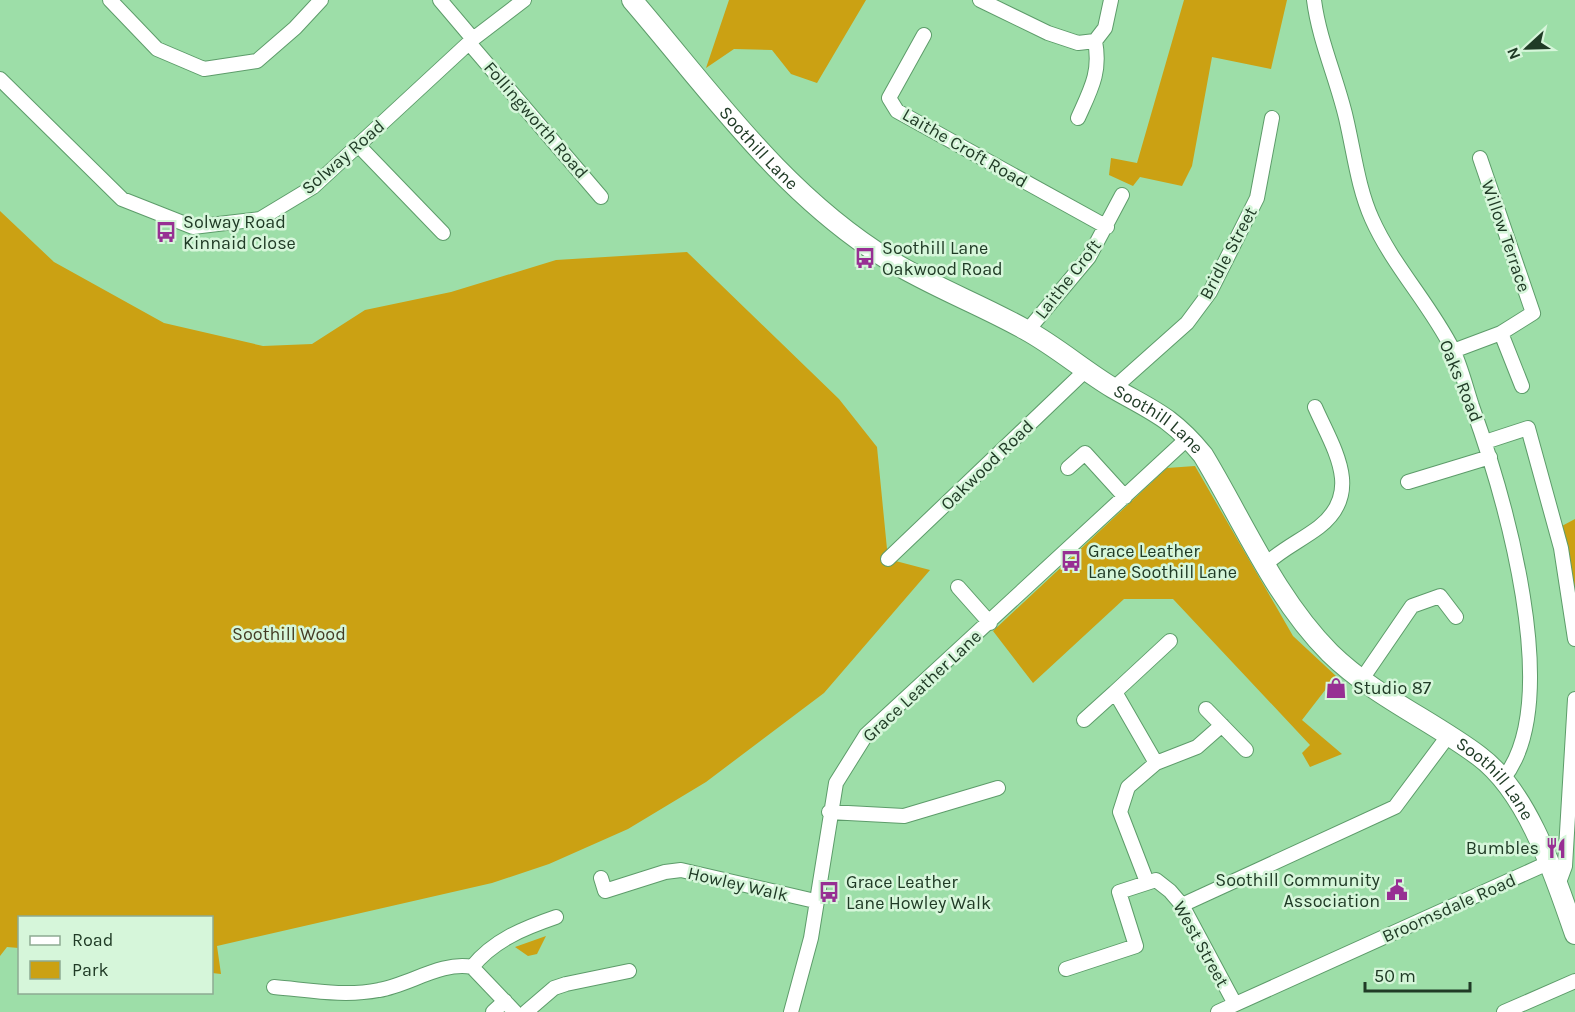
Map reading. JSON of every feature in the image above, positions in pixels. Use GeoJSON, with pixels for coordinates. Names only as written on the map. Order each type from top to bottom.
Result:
{"type":"FeatureCollection","features":[{"type":"Feature","properties":{"kind":"main road","name":"Soothill Lane"},"geometry":{"type":"LineString","coordinates":[[632,0],[741,132],[776,170],[815,205],[889,260],[1028,330],[1114,388],[1164,415],[1189,437],[1208,463],[1266,564],[1305,626],[1332,654],[1362,679],[1479,755],[1503,779],[1524,812],[1548,863],[1575,934]]}},
{"type":"Feature","properties":{"kind":"street"},"geometry":{"type":"LineString","coordinates":[[110,0],[157,49],[204,69],[258,61],[295,28],[321,0]]}},
{"type":"Feature","properties":{"kind":"street","name":"Follingworth Road"},"geometry":{"type":"LineString","coordinates":[[440,0],[472,42],[601,197]]}},
{"type":"Feature","properties":{"kind":"street","name":"Solway Road"},"geometry":{"type":"LineString","coordinates":[[0,80],[123,199],[192,227],[260,219],[313,187],[472,42],[524,0]]}},
{"type":"Feature","properties":{"kind":"street"},"geometry":{"type":"LineString","coordinates":[[980,0],[1048,33],[1078,43],[1095,40],[1105,28],[1111,0]]}},
{"type":"Feature","properties":{"kind":"street","name":"Oaks Road"},"geometry":{"type":"LineString","coordinates":[[1314,0],[1371,217],[1389,253],[1454,351],[1490,457],[1522,592],[1530,658],[1529,707],[1516,759],[1503,779]]}},
{"type":"Feature","properties":{"kind":"street","name":"Laithe Croft Road"},"geometry":{"type":"LineString","coordinates":[[924,35],[889,98],[897,111],[1107,228]]}},
{"type":"Feature","properties":{"kind":"street"},"geometry":{"type":"LineString","coordinates":[[1078,118],[1095,79],[1099,60],[1095,40]]}},
{"type":"Feature","properties":{"kind":"street","name":"Bridle Street"},"geometry":{"type":"LineString","coordinates":[[1114,388],[1187,323],[1210,292],[1257,198],[1272,118]]}},
{"type":"Feature","properties":{"kind":"street"},"geometry":{"type":"LineString","coordinates":[[359,146],[443,233]]}},
{"type":"Feature","properties":{"kind":"street","name":"Willow Terrace"},"geometry":{"type":"LineString","coordinates":[[1480,158],[1533,313],[1501,333]]}},
{"type":"Feature","properties":{"kind":"street","name":"Laithe Croft"},"geometry":{"type":"LineString","coordinates":[[1028,330],[1089,257],[1107,228],[1122,195]]}},
{"type":"Feature","properties":{"kind":"street"},"geometry":{"type":"LineString","coordinates":[[1454,351],[1501,333],[1522,386]]}},
{"type":"Feature","properties":{"kind":"street","name":"Oakwood Road"},"geometry":{"type":"LineString","coordinates":[[888,560],[1086,370]]}},
{"type":"Feature","properties":{"kind":"street"},"geometry":{"type":"LineString","coordinates":[[1266,564],[1321,526],[1340,506],[1344,474],[1315,407]]}},
{"type":"Feature","properties":{"kind":"street"},"geometry":{"type":"LineString","coordinates":[[1485,442],[1528,428],[1561,548],[1575,639]]}},
{"type":"Feature","properties":{"kind":"street","name":"Grace Leather Lane"},"geometry":{"type":"LineString","coordinates":[[791,1012],[811,938],[829,812],[836,783],[866,735],[1189,437]]}},
{"type":"Feature","properties":{"kind":"street"},"geometry":{"type":"LineString","coordinates":[[1068,468],[1085,453],[1125,497]]}},
{"type":"Feature","properties":{"kind":"street"},"geometry":{"type":"LineString","coordinates":[[1408,482],[1490,457]]}},
{"type":"Feature","properties":{"kind":"street"},"geometry":{"type":"LineString","coordinates":[[958,587],[990,623]]}},
{"type":"Feature","properties":{"kind":"street"},"geometry":{"type":"LineString","coordinates":[[1362,679],[1412,606],[1440,596],[1456,617]]}},
{"type":"Feature","properties":{"kind":"street"},"geometry":{"type":"LineString","coordinates":[[1083,720],[1170,641]]}},
{"type":"Feature","properties":{"kind":"street"},"geometry":{"type":"LineString","coordinates":[[1115,692],[1156,763]]}},
{"type":"Feature","properties":{"kind":"street"},"geometry":{"type":"LineString","coordinates":[[1558,885],[1564,866],[1575,699]]}},
{"type":"Feature","properties":{"kind":"street"},"geometry":{"type":"LineString","coordinates":[[1206,709],[1245,750]]}},
{"type":"Feature","properties":{"kind":"street"},"geometry":{"type":"LineString","coordinates":[[1066,969],[1136,946],[1119,892],[1147,882],[1120,812],[1128,787],[1156,763],[1197,747],[1222,725]]}},
{"type":"Feature","properties":{"kind":"street"},"geometry":{"type":"LineString","coordinates":[[1182,905],[1395,807],[1448,736]]}},
{"type":"Feature","properties":{"kind":"street"},"geometry":{"type":"LineString","coordinates":[[829,812],[904,816],[998,788]]}},
{"type":"Feature","properties":{"kind":"street","name":"Broomsdale Road"},"geometry":{"type":"LineString","coordinates":[[1218,1012],[1548,863]]}},
{"type":"Feature","properties":{"kind":"street","name":"Howley Walk"},"geometry":{"type":"LineString","coordinates":[[601,878],[605,891],[664,872],[681,870],[815,901]]}},
{"type":"Feature","properties":{"kind":"street","name":"West Street"},"geometry":{"type":"LineString","coordinates":[[1147,882],[1156,880],[1182,905],[1235,1004]]}},
{"type":"Feature","properties":{"kind":"street"},"geometry":{"type":"LineString","coordinates":[[472,967],[482,956],[511,934],[556,917]]}},
{"type":"Feature","properties":{"kind":"street"},"geometry":{"type":"LineString","coordinates":[[274,987],[352,995],[381,990],[451,967],[472,967],[515,1012]]}},
{"type":"Feature","properties":{"kind":"street"},"geometry":{"type":"LineString","coordinates":[[526,1012],[555,988],[629,971]]}},
{"type":"Feature","properties":{"kind":"street"},"geometry":{"type":"LineString","coordinates":[[1504,1012],[1575,981]]}},
{"type":"Feature","properties":{"kind":"street"},"geometry":{"type":"LineString","coordinates":[[493,1012],[506,1001]]}},
{"type":"Feature","properties":{"kind":"green space"},"geometry":{"type":"Polygon","coordinates":[[[729,0],[866,0],[817,83],[791,74],[772,50],[734,49],[706,68],[729,0]]]}},
{"type":"Feature","properties":{"kind":"green space"},"geometry":{"type":"Polygon","coordinates":[[[1184,0],[1287,0],[1271,69],[1212,57],[1192,166],[1182,186],[1140,177],[1133,186],[1109,175],[1111,158],[1137,163],[1184,0]]]}},
{"type":"Feature","properties":{"kind":"green space","name":"Soothill Wood"},"geometry":{"type":"Polygon","coordinates":[[[0,211],[54,262],[164,323],[263,346],[312,344],[365,310],[451,292],[556,260],[687,252],[839,399],[877,447],[888,559],[930,570],[824,693],[706,782],[628,829],[549,864],[492,883],[217,946],[221,974],[213,973],[213,916],[18,916],[18,948],[7,947],[0,956],[0,211]]]}},
{"type":"Feature","properties":{"kind":"green space"},"geometry":{"type":"Polygon","coordinates":[[[1195,466],[1293,636],[1336,676],[1302,720],[1342,754],[1310,767],[1302,753],[1310,745],[1173,599],[1124,599],[1033,683],[993,631],[1167,468],[1195,466]]]}},
{"type":"Feature","properties":{"kind":"green space"},"geometry":{"type":"Polygon","coordinates":[[[1575,519],[1575,603],[1560,527],[1575,519]]]}},
{"type":"Feature","properties":{"kind":"green space"},"geometry":{"type":"Polygon","coordinates":[[[546,936],[537,954],[528,956],[515,947],[546,936]]]}},
{"type":"Feature","properties":{"kind":"place","name":"Solway Road Kinnaid Close"},"geometry":{"type":"Point","coordinates":[166,232]}},
{"type":"Feature","properties":{"kind":"place","name":"Soothill Lane Oakwood Road"},"geometry":{"type":"Point","coordinates":[865,258]}},
{"type":"Feature","properties":{"kind":"place","name":"Grace Leather Lane Soothill Lane"},"geometry":{"type":"Point","coordinates":[1071,561]}},
{"type":"Feature","properties":{"kind":"place","name":"Studio 87"},"geometry":{"type":"Point","coordinates":[1336,688]}},
{"type":"Feature","properties":{"kind":"place","name":"Bumbles"},"geometry":{"type":"Point","coordinates":[1556,848]}},
{"type":"Feature","properties":{"kind":"place","name":"Soothill Community Association"},"geometry":{"type":"Point","coordinates":[1397,890]}},
{"type":"Feature","properties":{"kind":"place","name":"Grace Leather Lane Howley Walk"},"geometry":{"type":"Point","coordinates":[829,892]}}]}
